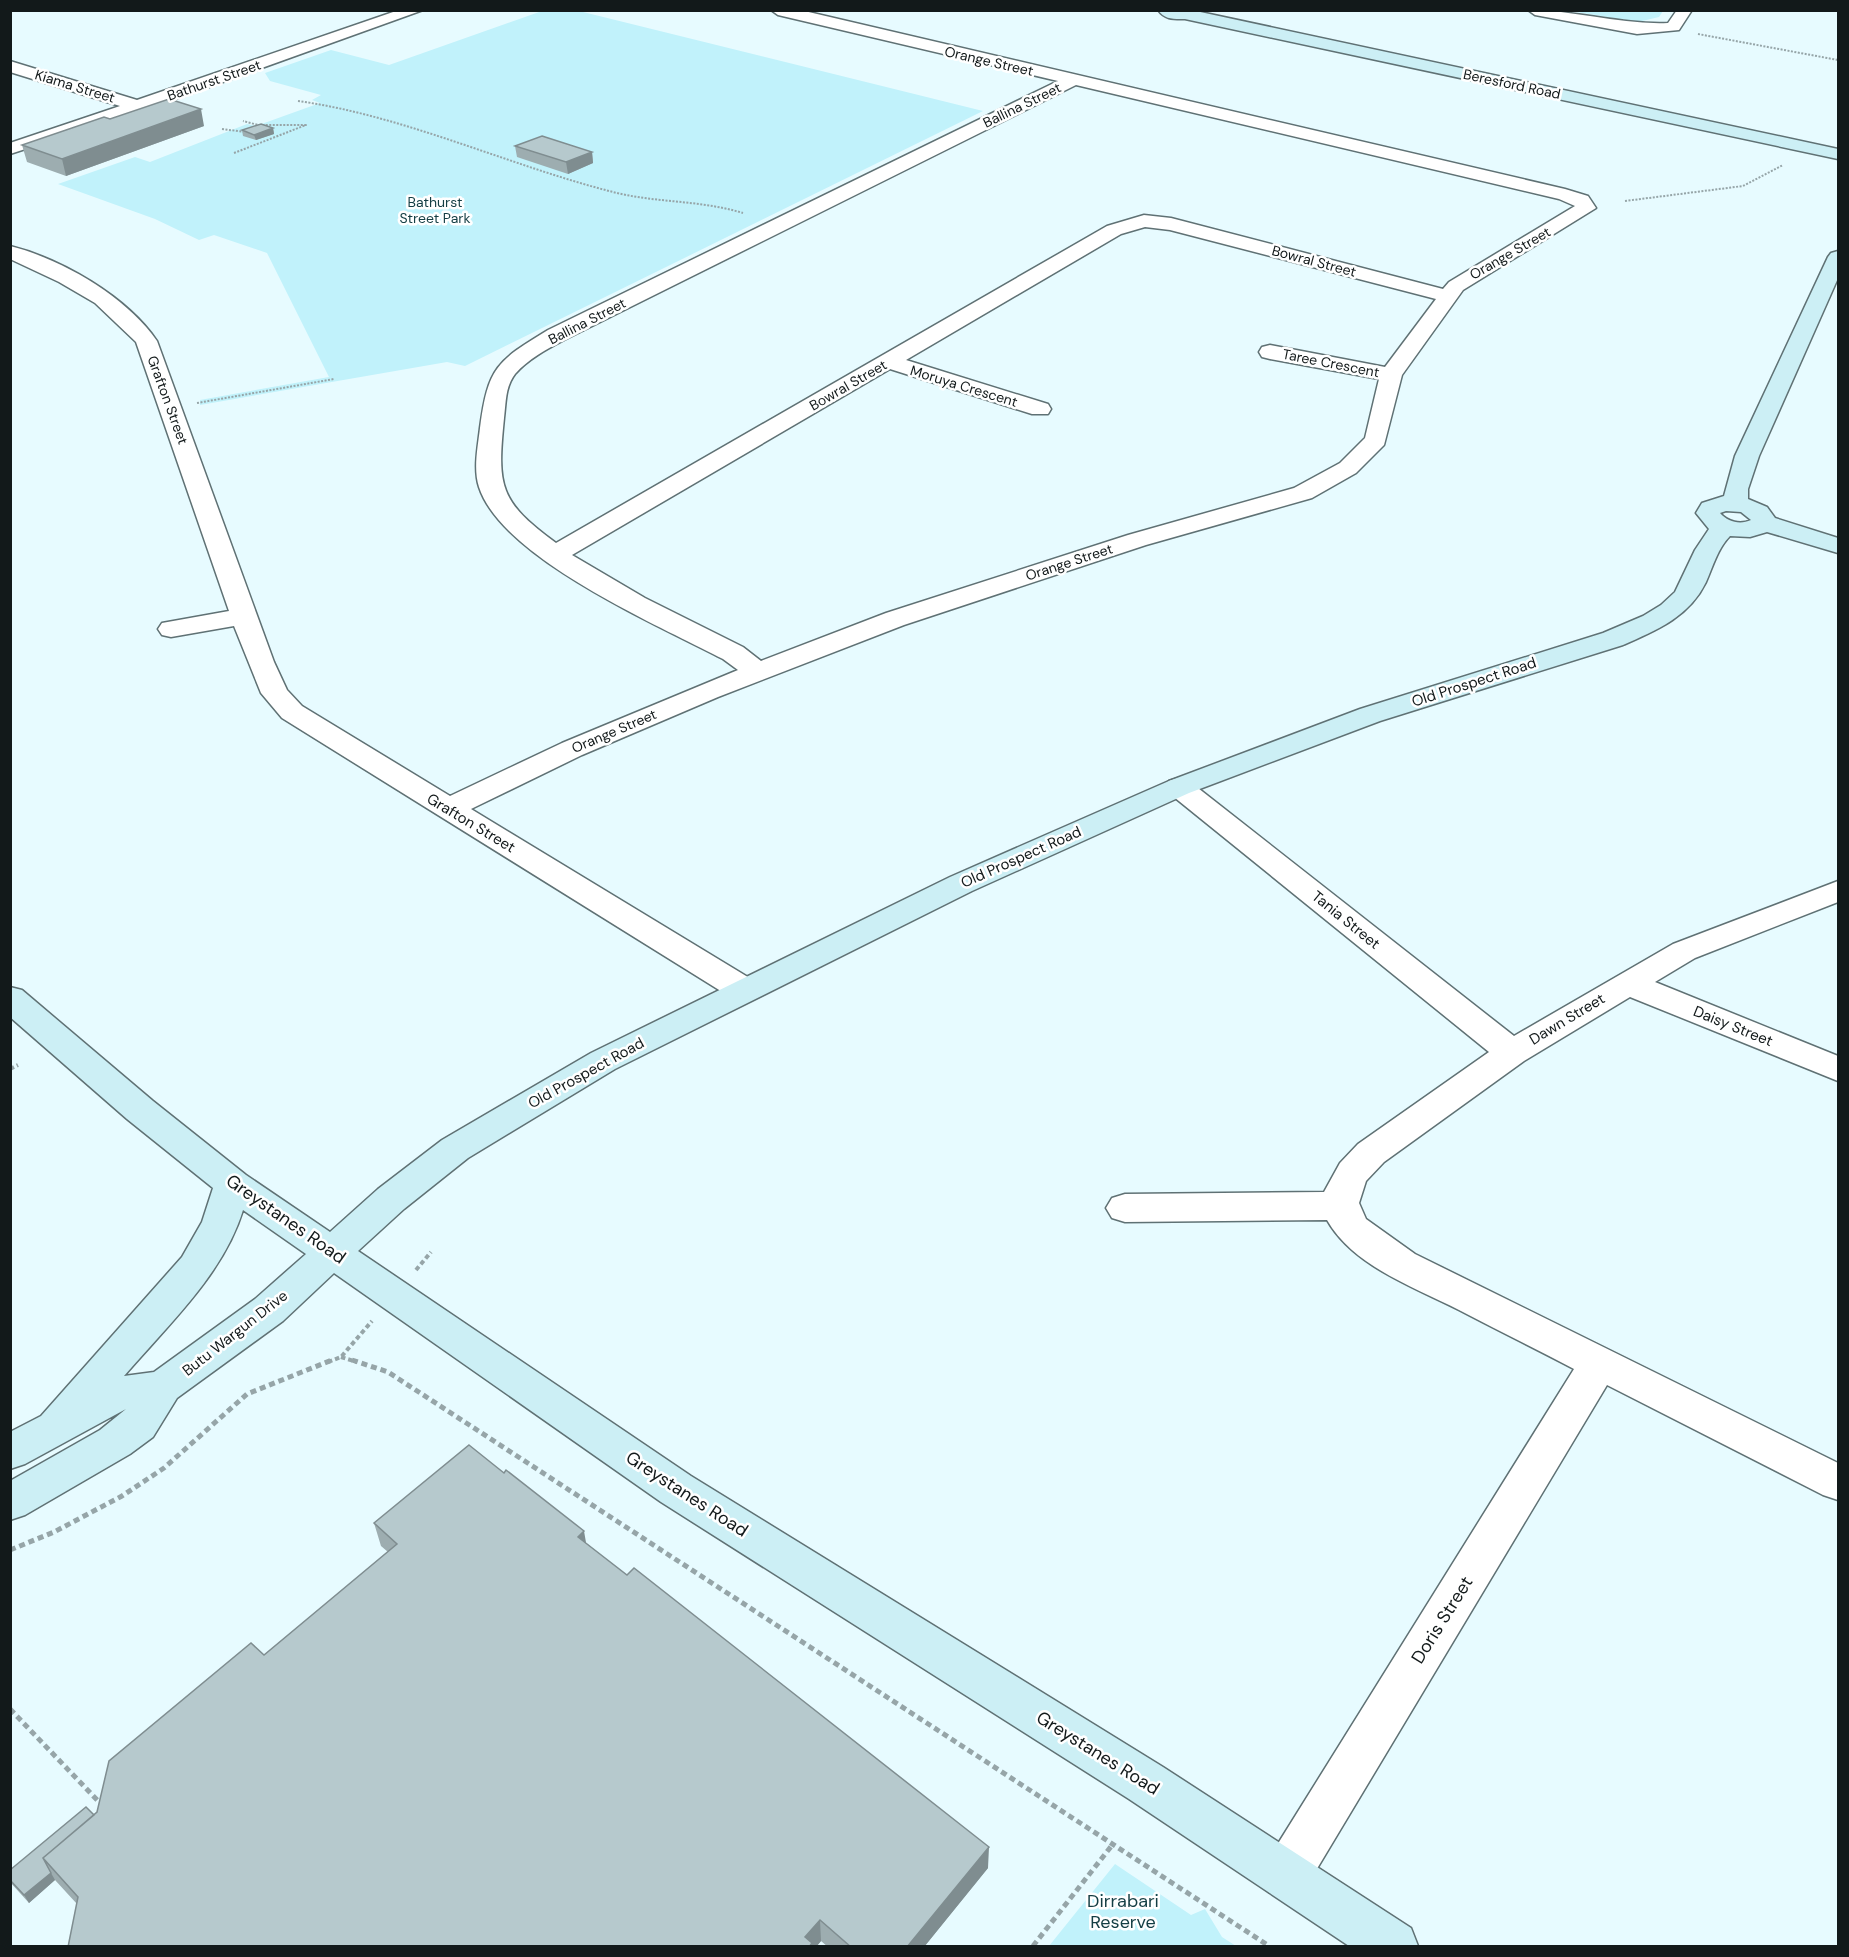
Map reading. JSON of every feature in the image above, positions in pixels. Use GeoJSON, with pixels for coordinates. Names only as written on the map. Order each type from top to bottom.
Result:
{"type":"FeatureCollection","features":[{"type":"Feature","properties":{"kind":"main road","name":"Beresford Road"},"geometry":{"type":"LineString","coordinates":[[1165,10],[1172,15],[1186,12],[1839,154]]}},
{"type":"Feature","properties":{"kind":"main road"},"geometry":{"type":"LineString","coordinates":[[1779,140],[1839,147]]}},
{"type":"Feature","properties":{"kind":"main road","name":"Old Prospect Road"},"geometry":{"type":"LineString","coordinates":[[333,1252],[420,1176],[497,1122],[603,1061],[961,884],[1179,787],[1370,715],[1613,639],[1651,623],[1672,610],[1686,595],[1710,547],[1731,516],[1736,489],[1747,456],[1839,257]]}},
{"type":"Feature","properties":{"kind":"main road"},"geometry":{"type":"LineString","coordinates":[[1731,516],[1748,530],[1764,523],[1839,546]]}},
{"type":"Feature","properties":{"kind":"main road","name":"Greystanes Road"},"geometry":{"type":"LineString","coordinates":[[10,998],[140,1110],[233,1184],[676,1489],[1146,1783],[1393,1947]]}},
{"type":"Feature","properties":{"kind":"main road"},"geometry":{"type":"LineString","coordinates":[[56,1426],[196,1267],[221,1222],[233,1184]]}},
{"type":"Feature","properties":{"kind":"main road","name":"Butu Wargun Drive"},"geometry":{"type":"LineString","coordinates":[[10,1502],[115,1442],[138,1425],[163,1387],[269,1310],[333,1252]]}},
{"type":"Feature","properties":{"kind":"main road","name":"Butu Wargun Drive"},"geometry":{"type":"LineString","coordinates":[[10,1452],[120,1393],[163,1387]]}},
{"type":"Feature","properties":{"kind":"street","name":"Bathurst Street"},"geometry":{"type":"LineString","coordinates":[[10,149],[416,10]]}},
{"type":"Feature","properties":{"kind":"street","name":"Orange Street"},"geometry":{"type":"LineString","coordinates":[[447,809],[572,749],[756,671],[895,619],[1137,540],[1304,492],[1348,468],[1376,440],[1391,375],[1447,296],[1465,279],[1581,213],[1591,203],[778,10]]}},
{"type":"Feature","properties":{"kind":"street"},"geometry":{"type":"LineString","coordinates":[[1535,10],[1624,27],[1660,30],[1692,38]]}},
{"type":"Feature","properties":{"kind":"street"},"geometry":{"type":"LineString","coordinates":[[1660,30],[1675,26],[1685,10]]}},
{"type":"Feature","properties":{"kind":"street","name":"Kiama Street"},"geometry":{"type":"LineString","coordinates":[[10,66],[139,106]]}},
{"type":"Feature","properties":{"kind":"street","name":"Ballina Street"},"geometry":{"type":"LineString","coordinates":[[756,671],[733,653],[573,568],[509,519],[492,491],[490,482],[495,391],[500,379],[514,362],[556,335],[1073,80]]}},
{"type":"Feature","properties":{"kind":"street","name":"Bowral Street"},"geometry":{"type":"LineString","coordinates":[[554,555],[1147,213],[1171,224],[1447,296]]}},
{"type":"Feature","properties":{"kind":"street","name":"Grafton Street"},"geometry":{"type":"LineString","coordinates":[[10,252],[64,276],[97,295],[130,319],[146,341],[170,402],[260,662],[275,693],[292,712],[744,990]]}},
{"type":"Feature","properties":{"kind":"street","name":"Taree Crescent"},"geometry":{"type":"LineString","coordinates":[[1270,352],[1391,375]]}},
{"type":"Feature","properties":{"kind":"street","name":"Moruya Crescent"},"geometry":{"type":"LineString","coordinates":[[889,362],[1040,409]]}},
{"type":"Feature","properties":{"kind":"street"},"geometry":{"type":"LineString","coordinates":[[171,629],[243,616]]}},
{"type":"Feature","properties":{"kind":"street","name":"Tania Street"},"geometry":{"type":"LineString","coordinates":[[1179,787],[1512,1053]]}},
{"type":"Feature","properties":{"kind":"street","name":"Dawn Street"},"geometry":{"type":"LineString","coordinates":[[1340,1206],[1340,1193],[1345,1182],[1371,1153],[1512,1053],[1684,951],[1839,891]]}},
{"type":"Feature","properties":{"kind":"street","name":"Daisy Street"},"geometry":{"type":"LineString","coordinates":[[1627,983],[1839,1069]]}},
{"type":"Feature","properties":{"kind":"street"},"geometry":{"type":"LineString","coordinates":[[1125,1208],[1340,1206],[1351,1225],[1365,1239],[1402,1264],[1598,1365],[1839,1483]]}},
{"type":"Feature","properties":{"kind":"street","name":"Doris Street"},"geometry":{"type":"LineString","coordinates":[[1286,1875],[1598,1365]]}},
{"type":"Feature","properties":{"kind":"path"},"geometry":{"type":"LineString","coordinates":[[1692,38],[1839,60]]}},
{"type":"Feature","properties":{"kind":"path"},"geometry":{"type":"LineString","coordinates":[[298,101],[319,104],[435,136],[619,193],[713,204],[781,225]]}},
{"type":"Feature","properties":{"kind":"path"},"geometry":{"type":"LineString","coordinates":[[234,153],[306,125],[258,125],[243,121]]}},
{"type":"Feature","properties":{"kind":"path"},"geometry":{"type":"LineString","coordinates":[[222,129],[250,133]]}},
{"type":"Feature","properties":{"kind":"path"},"geometry":{"type":"LineString","coordinates":[[1624,201],[1743,186],[1790,161]]}},
{"type":"Feature","properties":{"kind":"path"},"geometry":{"type":"LineString","coordinates":[[194,404],[334,379]]}},
{"type":"Feature","properties":{"kind":"path"},"geometry":{"type":"LineString","coordinates":[[10,1070],[18,1065]]}},
{"type":"Feature","properties":{"kind":"path"},"geometry":{"type":"LineString","coordinates":[[10,1550],[87,1515],[139,1485],[190,1447],[247,1394],[340,1357],[431,1252]]}},
{"type":"Feature","properties":{"kind":"path"},"geometry":{"type":"LineString","coordinates":[[340,1357],[388,1372],[1269,1947]]}},
{"type":"Feature","properties":{"kind":"path"},"geometry":{"type":"LineString","coordinates":[[10,1709],[106,1808]]}},
{"type":"Feature","properties":{"kind":"path"},"geometry":{"type":"LineString","coordinates":[[1033,1947],[1113,1844]]}},
{"type":"Feature","properties":{"kind":"green space","name":"Bathurst Street Park"},"geometry":{"type":"Polygon","coordinates":[[[542,11],[579,11],[983,111],[465,366],[447,362],[200,405],[200,400],[329,377],[267,253],[214,235],[199,240],[155,219],[58,184],[135,157],[150,162],[247,124],[256,126],[320,103],[312,100],[321,95],[270,81],[265,73],[331,50],[389,65],[542,11]]]}},
{"type":"Feature","properties":{"kind":"green space"},"geometry":{"type":"Polygon","coordinates":[[[1570,11],[1663,11],[1659,17],[1638,22],[1570,11]]]}},
{"type":"Feature","properties":{"kind":"green space","name":"Dirrabari Reserve"},"geometry":{"type":"Polygon","coordinates":[[[1115,1864],[1191,1915],[1205,1909],[1222,1937],[1236,1946],[1049,1946],[1115,1864]]]}},
{"type":"Feature","properties":{"kind":"building"},"geometry":{"type":"Polygon","coordinates":[[[169,99],[201,109],[62,159],[22,145],[104,117],[110,119],[169,99]]]}},
{"type":"Feature","properties":{"kind":"building"},"geometry":{"type":"Polygon","coordinates":[[[261,124],[273,128],[254,135],[242,130],[261,124]]]}},
{"type":"Feature","properties":{"kind":"building"},"geometry":{"type":"Polygon","coordinates":[[[542,136],[592,152],[566,162],[515,146],[542,136]]]}},
{"type":"Feature","properties":{"kind":"building"},"geometry":{"type":"Polygon","coordinates":[[[469,1445],[504,1473],[506,1470],[584,1531],[578,1537],[627,1575],[634,1568],[989,1847],[907,1947],[851,1947],[820,1920],[805,1937],[812,1943],[809,1947],[68,1947],[78,1897],[43,1858],[97,1812],[109,1761],[251,1643],[264,1655],[397,1544],[374,1523],[469,1445]]]}},
{"type":"Feature","properties":{"kind":"building"},"geometry":{"type":"Polygon","coordinates":[[[86,1807],[94,1815],[43,1858],[51,1873],[24,1895],[10,1880],[10,1870],[86,1807]]]}}]}
